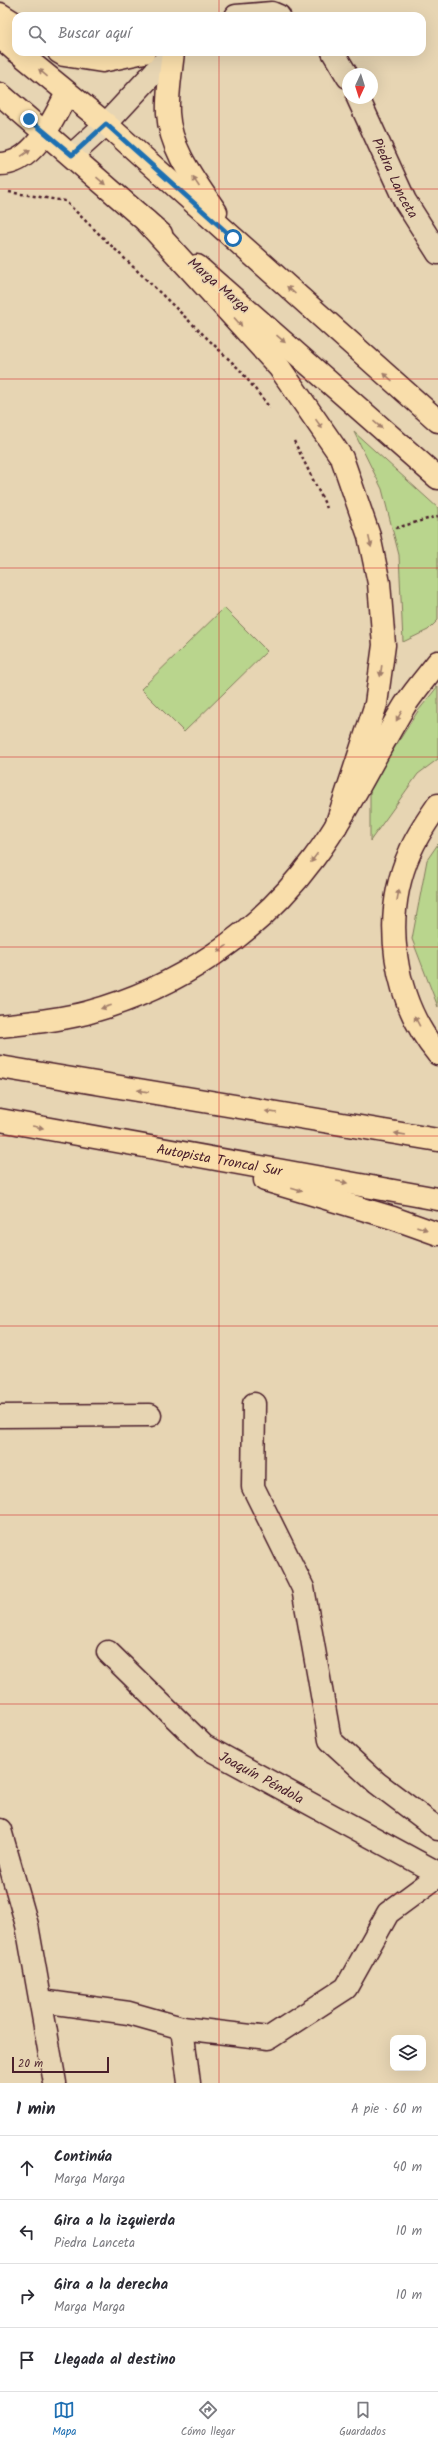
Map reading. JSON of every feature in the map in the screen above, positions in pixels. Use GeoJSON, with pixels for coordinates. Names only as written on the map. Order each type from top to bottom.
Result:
{"type":"FeatureCollection","features":[{"type":"Feature","properties":{"kind":"main road"},"geometry":{"type":"LineString","coordinates":[[0,14],[12,22]]}},
{"type":"Feature","properties":{"kind":"main road"},"geometry":{"type":"LineString","coordinates":[[0,37],[12,47]]}},
{"type":"Feature","properties":{"kind":"main road"},"geometry":{"type":"LineString","coordinates":[[23,56],[106,124],[438,422]]}},
{"type":"Feature","properties":{"kind":"main road"},"geometry":{"type":"LineString","coordinates":[[70,56],[102,61],[125,56]]}},
{"type":"Feature","properties":{"kind":"main road"},"geometry":{"type":"LineString","coordinates":[[173,56],[168,96],[168,115],[172,138],[187,168],[233,238]]}},
{"type":"Feature","properties":{"kind":"main road"},"geometry":{"type":"LineString","coordinates":[[0,164],[26,154],[47,134],[67,93]]}},
{"type":"Feature","properties":{"kind":"main road","name":"Marga Marga"},"geometry":{"type":"LineString","coordinates":[[0,94],[72,155],[438,478]]}},
{"type":"Feature","properties":{"kind":"main road"},"geometry":{"type":"LineString","coordinates":[[146,221],[280,367],[342,458],[369,536],[379,583],[384,645],[376,704],[336,826]]}},
{"type":"Feature","properties":{"kind":"main road"},"geometry":{"type":"LineString","coordinates":[[0,1026],[42,1022],[93,1011],[142,993],[203,962],[234,940],[264,915],[291,888],[336,826],[406,704],[438,662]]}},
{"type":"Feature","properties":{"kind":"main road"},"geometry":{"type":"LineString","coordinates":[[438,805],[422,828],[409,854],[400,881],[395,909],[394,938],[398,967],[405,995],[416,1022],[438,1054]]}},
{"type":"Feature","properties":{"kind":"main road"},"geometry":{"type":"LineString","coordinates":[[0,1067],[438,1140]]}},
{"type":"Feature","properties":{"kind":"main road","name":"Autopista Troncal Sur"},"geometry":{"type":"LineString","coordinates":[[0,1120],[438,1199]]}},
{"type":"Feature","properties":{"kind":"main road"},"geometry":{"type":"LineString","coordinates":[[152,1148],[393,1218],[438,1234]]}},
{"type":"Feature","properties":{"kind":"street"},"geometry":{"type":"LineString","coordinates":[[72,155],[106,124],[169,56]]}},
{"type":"Feature","properties":{"kind":"street"},"geometry":{"type":"LineString","coordinates":[[335,56],[343,68]]}},
{"type":"Feature","properties":{"kind":"street","name":"Piedra Lanceta"},"geometry":{"type":"LineString","coordinates":[[361,104],[405,201],[438,253]]}},
{"type":"Feature","properties":{"kind":"street"},"geometry":{"type":"LineString","coordinates":[[254,1404],[253,1487],[303,1588],[330,1740],[377,1783],[438,1829]]}},
{"type":"Feature","properties":{"kind":"street"},"geometry":{"type":"LineString","coordinates":[[0,1416],[150,1415]]}},
{"type":"Feature","properties":{"kind":"street","name":"Joaquín Péndola"},"geometry":{"type":"LineString","coordinates":[[108,1652],[204,1746],[438,1873]]}},
{"type":"Feature","properties":{"kind":"street"},"geometry":{"type":"LineString","coordinates":[[1,1836],[27,1925],[55,2083]]}},
{"type":"Feature","properties":{"kind":"street"},"geometry":{"type":"LineString","coordinates":[[41,2001],[129,2013],[182,2028],[268,2038],[346,1988],[388,1913],[438,1876]]}},
{"type":"Feature","properties":{"kind":"street"},"geometry":{"type":"LineString","coordinates":[[182,2028],[189,2083]]}},
{"type":"Feature","properties":{"kind":"path"},"geometry":{"type":"LineString","coordinates":[[7,192],[65,201],[240,370],[273,411]]}},
{"type":"Feature","properties":{"kind":"path"},"geometry":{"type":"LineString","coordinates":[[290,435],[330,515]]}},
{"type":"Feature","properties":{"kind":"path"},"geometry":{"type":"LineString","coordinates":[[369,536],[438,516]]}},
{"type":"Feature","properties":{"kind":"green space"},"geometry":{"type":"Polygon","coordinates":[[[354,432],[438,508],[438,620],[428,630],[403,642],[399,555],[382,489],[354,432]]]}},
{"type":"Feature","properties":{"kind":"green space"},"geometry":{"type":"Polygon","coordinates":[[[224,608],[267,651],[184,732],[141,689],[224,608]]]}},
{"type":"Feature","properties":{"kind":"green space"},"geometry":{"type":"Polygon","coordinates":[[[438,686],[438,759],[418,774],[370,841],[370,786],[418,711],[438,686]]]}},
{"type":"Feature","properties":{"kind":"green space"},"geometry":{"type":"Polygon","coordinates":[[[438,844],[438,1007],[412,939],[427,860],[438,844]]]}},
{"type":"Feature","properties":{"kind":"route"},"geometry":{"type":"LineString","coordinates":[[29,119],[72,155],[106,124],[233,238]]}}]}
